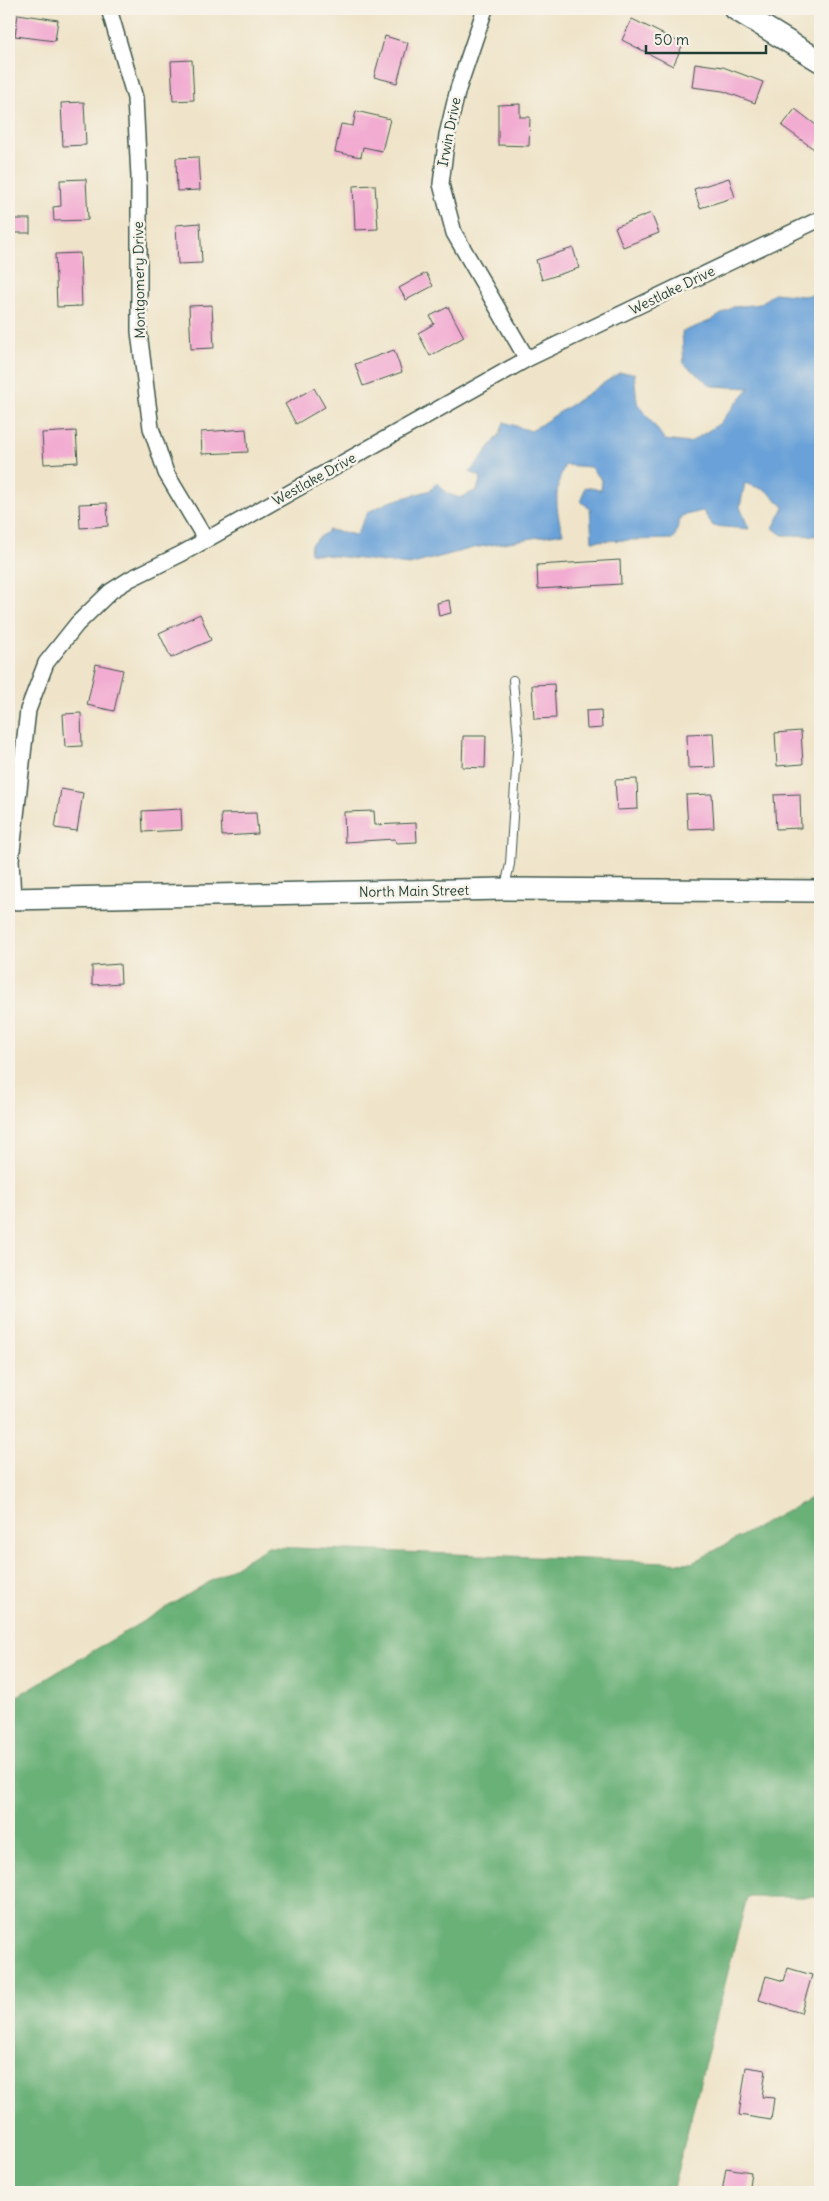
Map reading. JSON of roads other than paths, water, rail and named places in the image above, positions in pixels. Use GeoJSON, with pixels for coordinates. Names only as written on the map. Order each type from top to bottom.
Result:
{"type":"FeatureCollection","features":[{"type":"Feature","properties":{"kind":"street","name":"Montgomery Drive"},"geometry":{"type":"LineString","coordinates":[[109,9],[135,98],[139,177],[138,332],[151,428],[166,473],[206,540]]}},
{"type":"Feature","properties":{"kind":"street","name":"Irwin Drive"},"geometry":{"type":"LineString","coordinates":[[485,9],[458,90],[447,135],[441,184],[454,233],[527,359]]}},
{"type":"Feature","properties":{"kind":"street"},"geometry":{"type":"LineString","coordinates":[[735,9],[820,61]]}},
{"type":"Feature","properties":{"kind":"street","name":"Westlake Drive"},"geometry":{"type":"LineString","coordinates":[[11,899],[11,860],[28,710],[46,663],[77,624],[111,591],[130,579],[206,540],[527,359],[820,219]]}},
{"type":"Feature","properties":{"kind":"street","name":"North Main Street"},"geometry":{"type":"LineString","coordinates":[[11,899],[504,889],[820,891]]}},
{"type":"Feature","properties":{"kind":"lane"},"geometry":{"type":"LineString","coordinates":[[504,889],[510,864],[518,738],[513,680]]}},
{"type":"Feature","properties":{"kind":"water"},"geometry":{"type":"Polygon","coordinates":[[[774,293],[803,296],[820,293],[820,536],[782,535],[773,528],[784,507],[767,491],[745,483],[740,507],[749,529],[713,526],[703,511],[681,516],[674,539],[592,541],[590,508],[581,502],[585,487],[601,490],[602,480],[590,467],[565,465],[557,490],[558,516],[563,533],[473,548],[409,565],[310,553],[311,544],[329,530],[356,535],[368,512],[389,502],[431,490],[437,482],[446,493],[460,498],[477,490],[481,477],[470,472],[500,434],[504,422],[531,431],[619,373],[634,373],[637,402],[665,440],[689,443],[719,424],[749,388],[712,386],[684,364],[682,332],[710,321],[733,307],[760,304],[774,293]]]}}]}
